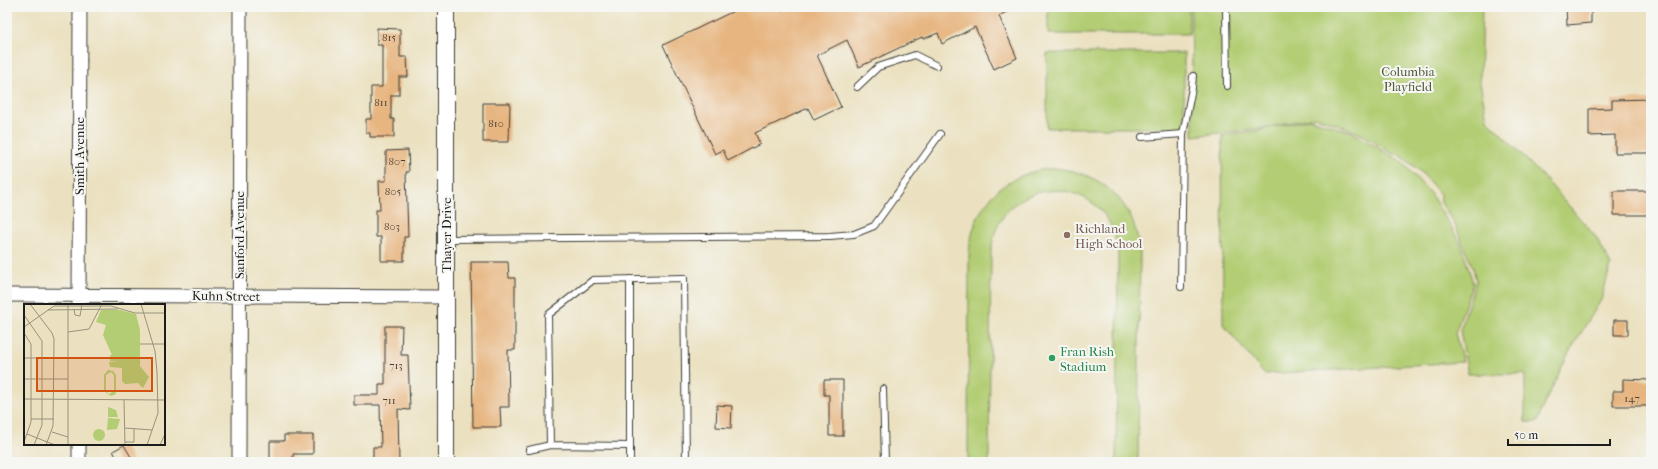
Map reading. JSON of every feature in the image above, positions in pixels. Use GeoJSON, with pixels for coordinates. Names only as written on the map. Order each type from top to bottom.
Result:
{"type":"FeatureCollection","features":[{"type":"Feature","properties":{"kind":"street","name":"Smith Avenue"},"geometry":{"type":"LineString","coordinates":[[79,300],[80,7]]}},
{"type":"Feature","properties":{"kind":"street","name":"Sanford Avenue"},"geometry":{"type":"LineString","coordinates":[[239,462],[240,7]]}},
{"type":"Feature","properties":{"kind":"street","name":"Thayer Drive"},"geometry":{"type":"LineString","coordinates":[[446,7],[446,462]]}},
{"type":"Feature","properties":{"kind":"street","name":"Kuhn Street"},"geometry":{"type":"LineString","coordinates":[[7,295],[79,300],[239,297],[446,298]]}},
{"type":"Feature","properties":{"kind":"street"},"geometry":{"type":"LineString","coordinates":[[79,445],[79,462]]}},
{"type":"Feature","properties":{"kind":"lane"},"geometry":{"type":"LineString","coordinates":[[1226,7],[1227,86]]}},
{"type":"Feature","properties":{"kind":"lane"},"geometry":{"type":"LineString","coordinates":[[857,87],[878,67],[915,55],[938,66]]}},
{"type":"Feature","properties":{"kind":"lane"},"geometry":{"type":"LineString","coordinates":[[1181,287],[1183,134],[1192,88],[1192,76]]}},
{"type":"Feature","properties":{"kind":"lane"},"geometry":{"type":"LineString","coordinates":[[446,239],[830,236],[854,234],[874,226],[940,134]]}},
{"type":"Feature","properties":{"kind":"lane"},"geometry":{"type":"LineString","coordinates":[[1142,137],[1183,134]]}},
{"type":"Feature","properties":{"kind":"lane"},"geometry":{"type":"LineString","coordinates":[[550,445],[548,315],[594,280],[684,278],[686,462]]}},
{"type":"Feature","properties":{"kind":"lane"},"geometry":{"type":"LineString","coordinates":[[630,279],[630,462]]}},
{"type":"Feature","properties":{"kind":"lane"},"geometry":{"type":"LineString","coordinates":[[883,389],[885,462]]}},
{"type":"Feature","properties":{"kind":"lane"},"geometry":{"type":"LineString","coordinates":[[529,450],[550,445],[630,446]]}},
{"type":"Feature","properties":{"kind":"green space"},"geometry":{"type":"Polygon","coordinates":[[[1048,7],[1189,7],[1189,34],[1048,34],[1048,7]]]}},
{"type":"Feature","properties":{"kind":"green space","name":"Columbia Playfield"},"geometry":{"type":"Polygon","coordinates":[[[1191,7],[1482,7],[1480,82],[1487,119],[1549,183],[1596,237],[1611,265],[1601,300],[1567,356],[1541,411],[1538,422],[1525,422],[1525,374],[1468,374],[1460,330],[1476,281],[1473,268],[1456,227],[1441,203],[1440,194],[1422,173],[1400,155],[1393,154],[1365,136],[1340,125],[1315,117],[1264,128],[1193,136],[1191,7]]]}},
{"type":"Feature","properties":{"kind":"green space"},"geometry":{"type":"Polygon","coordinates":[[[1047,53],[1184,53],[1184,128],[1047,128],[1047,53]]]}},
{"type":"Feature","properties":{"kind":"green space"},"geometry":{"type":"Polygon","coordinates":[[[1310,119],[1352,132],[1402,162],[1430,193],[1461,244],[1473,283],[1455,333],[1463,362],[1264,374],[1223,324],[1222,135],[1256,131],[1310,119]]]}},
{"type":"Feature","properties":{"kind":"green space"},"geometry":{"type":"Polygon","coordinates":[[[1055,168],[1073,171],[1103,184],[1115,194],[1125,206],[1132,220],[1137,236],[1140,254],[1138,462],[1116,462],[1118,254],[1111,226],[1097,207],[1077,195],[1055,190],[1033,194],[1013,206],[998,225],[991,253],[989,462],[968,462],[969,253],[972,235],[977,219],[985,205],[995,193],[1007,183],[1021,176],[1037,171],[1055,168]]]}},
{"type":"Feature","properties":{"kind":"building"},"geometry":{"type":"Polygon","coordinates":[[[742,7],[779,7],[781,11],[789,7],[1016,7],[999,16],[1017,58],[994,69],[975,27],[942,44],[938,33],[923,39],[922,37],[859,67],[847,40],[817,55],[841,107],[814,120],[808,108],[755,133],[760,144],[728,161],[723,150],[715,154],[663,45],[742,7]]]}},
{"type":"Feature","properties":{"kind":"building"},"geometry":{"type":"Polygon","coordinates":[[[1566,7],[1591,7],[1591,23],[1567,25],[1566,7]]]}},
{"type":"Feature","properties":{"kind":"building"},"geometry":{"type":"Polygon","coordinates":[[[377,28],[400,29],[400,57],[407,57],[408,77],[399,77],[399,95],[391,95],[391,119],[394,119],[394,137],[370,137],[370,133],[366,133],[366,119],[371,119],[371,87],[382,87],[382,45],[377,45],[377,28]]]}},
{"type":"Feature","properties":{"kind":"building"},"geometry":{"type":"Polygon","coordinates":[[[1651,99],[1651,153],[1615,153],[1615,135],[1589,136],[1589,109],[1612,108],[1612,100],[1651,99]]]}},
{"type":"Feature","properties":{"kind":"building"},"geometry":{"type":"Polygon","coordinates":[[[483,103],[510,103],[509,142],[483,142],[483,103]]]}},
{"type":"Feature","properties":{"kind":"building"},"geometry":{"type":"Polygon","coordinates":[[[408,150],[409,172],[406,172],[408,237],[404,237],[404,261],[381,261],[381,237],[376,237],[376,210],[380,210],[379,181],[386,181],[386,151],[408,150]]]}},
{"type":"Feature","properties":{"kind":"building"},"geometry":{"type":"Polygon","coordinates":[[[1614,191],[1651,191],[1651,215],[1614,215],[1614,191]]]}},
{"type":"Feature","properties":{"kind":"building"},"geometry":{"type":"Polygon","coordinates":[[[471,262],[508,262],[509,278],[515,278],[515,350],[508,350],[509,407],[500,407],[501,427],[473,427],[471,262]]]}},
{"type":"Feature","properties":{"kind":"building"},"geometry":{"type":"Polygon","coordinates":[[[1614,320],[1628,320],[1628,335],[1614,335],[1614,320]]]}},
{"type":"Feature","properties":{"kind":"building"},"geometry":{"type":"Polygon","coordinates":[[[385,326],[402,326],[401,355],[408,355],[410,410],[398,409],[399,462],[373,462],[373,447],[381,447],[380,405],[354,405],[354,395],[379,395],[379,384],[385,384],[385,326]]]}},
{"type":"Feature","properties":{"kind":"building"},"geometry":{"type":"Polygon","coordinates":[[[1623,379],[1651,380],[1651,406],[1613,406],[1613,391],[1623,391],[1623,379]]]}},
{"type":"Feature","properties":{"kind":"building"},"geometry":{"type":"Polygon","coordinates":[[[824,380],[843,380],[843,436],[829,436],[829,395],[824,395],[824,380]]]}},
{"type":"Feature","properties":{"kind":"building"},"geometry":{"type":"Polygon","coordinates":[[[717,405],[732,406],[731,428],[716,427],[717,405]]]}},
{"type":"Feature","properties":{"kind":"building"},"geometry":{"type":"Polygon","coordinates":[[[284,435],[313,435],[313,454],[293,454],[293,460],[270,460],[270,441],[284,441],[284,435]]]}},
{"type":"Feature","properties":{"kind":"building"},"geometry":{"type":"Polygon","coordinates":[[[124,445],[134,462],[119,462],[113,451],[124,445]]]}},
{"type":"Feature","properties":{"kind":"place","name":"Richland High School"},"geometry":{"type":"Point","coordinates":[1067,235]}},
{"type":"Feature","properties":{"kind":"place","name":"Fran Rish Stadium"},"geometry":{"type":"Point","coordinates":[1052,358]}}]}
